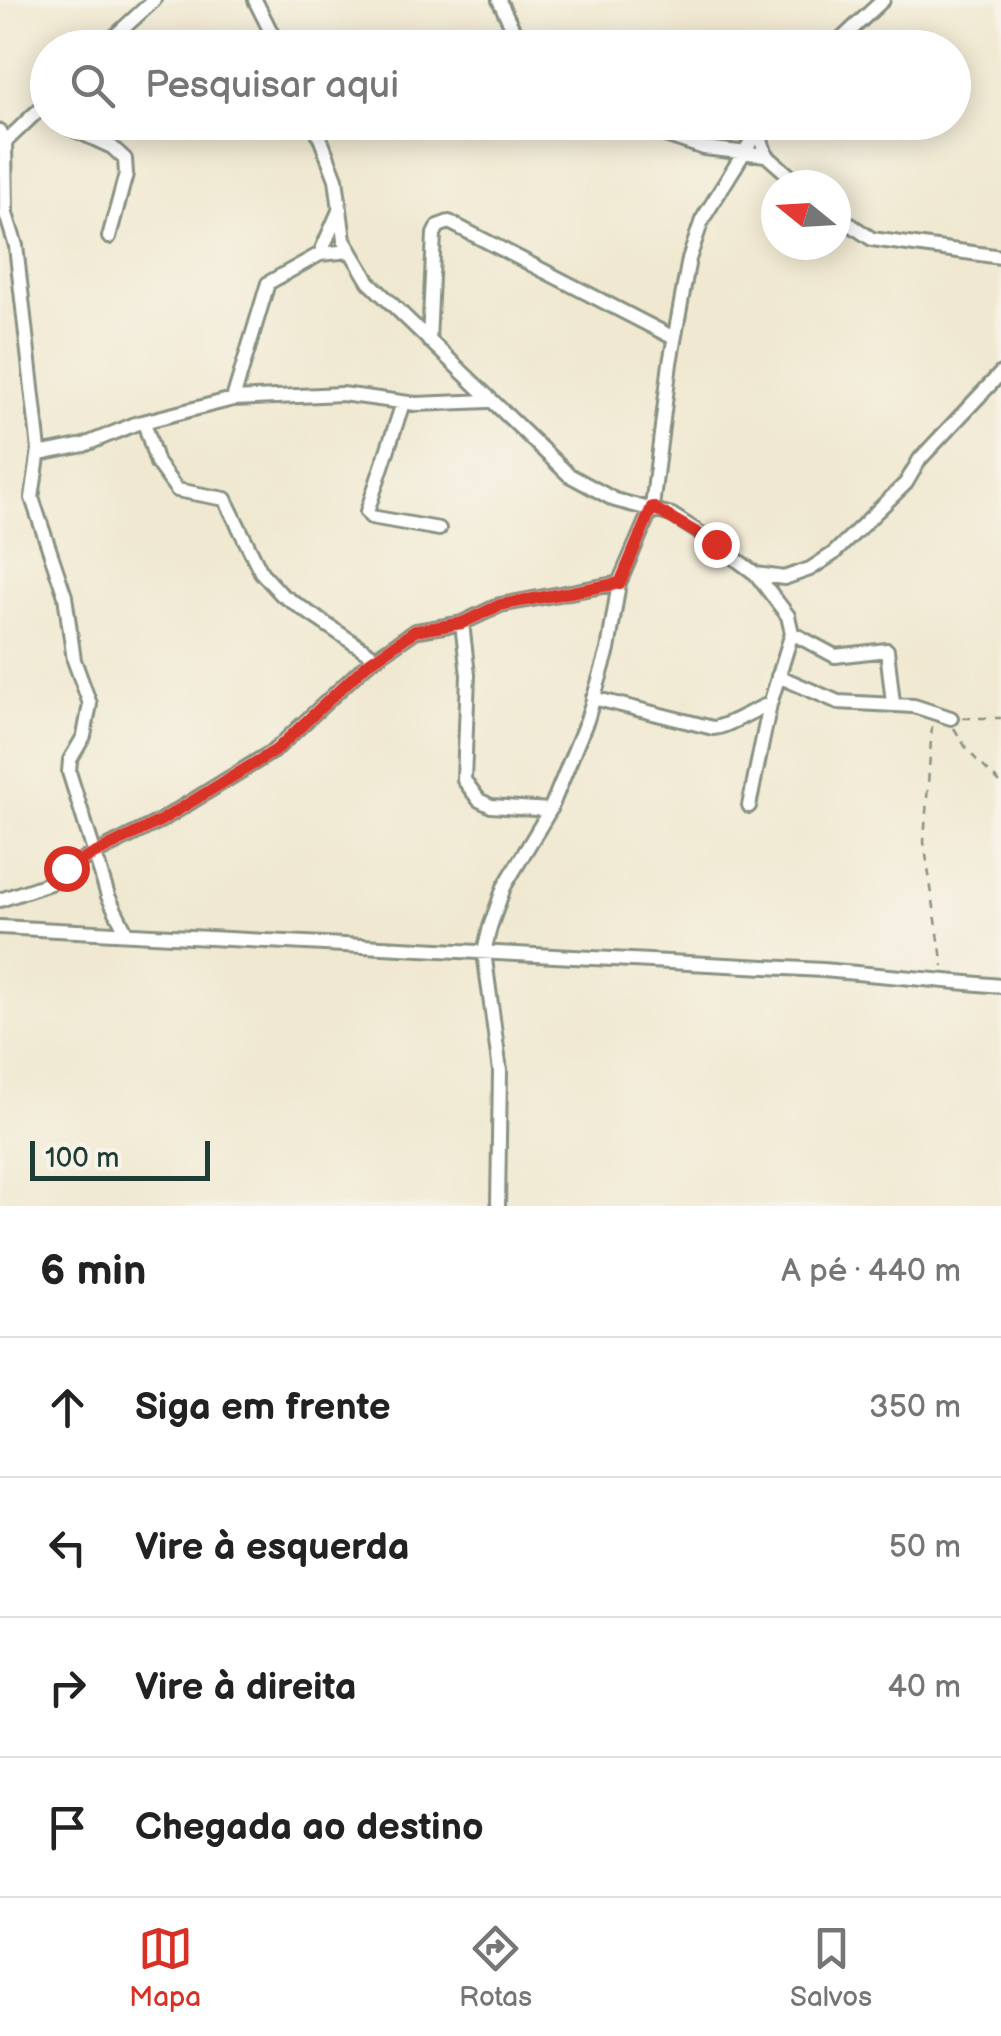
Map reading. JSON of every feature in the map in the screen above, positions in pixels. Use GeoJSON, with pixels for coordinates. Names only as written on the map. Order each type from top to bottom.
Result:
{"type":"FeatureCollection","features":[{"type":"Feature","properties":{"kind":"street"},"geometry":{"type":"LineString","coordinates":[[122,30],[154,0]]}},
{"type":"Feature","properties":{"kind":"street"},"geometry":{"type":"LineString","coordinates":[[254,0],[270,30]]}},
{"type":"Feature","properties":{"kind":"street"},"geometry":{"type":"LineString","coordinates":[[499,0],[513,30]]}},
{"type":"Feature","properties":{"kind":"street"},"geometry":{"type":"LineString","coordinates":[[851,30],[883,0]]}},
{"type":"Feature","properties":{"kind":"street"},"geometry":{"type":"LineString","coordinates":[[30,119],[2,140],[6,214],[16,246],[39,454],[32,498],[65,596],[74,660],[90,704],[84,736],[70,760],[68,772],[112,906],[125,930]]}},
{"type":"Feature","properties":{"kind":"street"},"geometry":{"type":"LineString","coordinates":[[97,140],[124,159],[126,174],[109,237]]}},
{"type":"Feature","properties":{"kind":"street"},"geometry":{"type":"LineString","coordinates":[[321,140],[336,179],[350,251],[370,282],[428,342],[569,475],[595,492],[652,507],[706,536],[756,574],[788,616],[792,633],[770,704],[749,806]]}},
{"type":"Feature","properties":{"kind":"street"},"geometry":{"type":"LineString","coordinates":[[680,140],[704,148],[766,156],[782,170]]}},
{"type":"Feature","properties":{"kind":"street"},"geometry":{"type":"LineString","coordinates":[[498,1206],[500,1071],[484,952],[500,898],[550,810],[594,698],[620,583],[652,507],[674,338],[689,259],[702,220],[751,140]]}},
{"type":"Feature","properties":{"kind":"street"},"geometry":{"type":"LineString","coordinates":[[763,140],[766,156]]}},
{"type":"Feature","properties":{"kind":"street"},"geometry":{"type":"LineString","coordinates":[[320,254],[339,210]]}},
{"type":"Feature","properties":{"kind":"street"},"geometry":{"type":"LineString","coordinates":[[428,342],[434,234],[438,226],[449,222],[674,338]]}},
{"type":"Feature","properties":{"kind":"street"},"geometry":{"type":"LineString","coordinates":[[851,225],[872,239],[1001,257]]}},
{"type":"Feature","properties":{"kind":"street"},"geometry":{"type":"LineString","coordinates":[[233,399],[264,290],[320,254],[350,251]]}},
{"type":"Feature","properties":{"kind":"street"},"geometry":{"type":"LineString","coordinates":[[756,574],[784,578],[822,562],[859,532],[1001,373]]}},
{"type":"Feature","properties":{"kind":"street"},"geometry":{"type":"LineString","coordinates":[[39,454],[84,445],[144,422],[233,399],[342,394],[403,404],[488,401]]}},
{"type":"Feature","properties":{"kind":"street"},"geometry":{"type":"LineString","coordinates":[[403,404],[368,512],[371,517],[438,529]]}},
{"type":"Feature","properties":{"kind":"street"},"geometry":{"type":"LineString","coordinates":[[144,422],[157,463],[178,490],[226,499],[261,572],[281,594],[376,658]]}},
{"type":"Feature","properties":{"kind":"street"},"geometry":{"type":"LineString","coordinates":[[777,602],[784,578]]}},
{"type":"Feature","properties":{"kind":"street"},"geometry":{"type":"LineString","coordinates":[[0,900],[41,888],[96,852],[160,821],[276,750],[376,658],[424,626],[462,623],[500,605],[620,583]]}},
{"type":"Feature","properties":{"kind":"street"},"geometry":{"type":"LineString","coordinates":[[462,623],[468,675],[464,780],[479,800],[491,806],[550,810]]}},
{"type":"Feature","properties":{"kind":"street"},"geometry":{"type":"LineString","coordinates":[[792,633],[835,656],[887,650],[894,703]]}},
{"type":"Feature","properties":{"kind":"street"},"geometry":{"type":"LineString","coordinates":[[778,676],[838,702],[894,703],[950,718]]}},
{"type":"Feature","properties":{"kind":"street"},"geometry":{"type":"LineString","coordinates":[[594,698],[712,728],[725,728],[746,712],[770,704]]}},
{"type":"Feature","properties":{"kind":"street"},"geometry":{"type":"LineString","coordinates":[[0,927],[125,930],[822,970],[1001,986]]}},
{"type":"Feature","properties":{"kind":"path"},"geometry":{"type":"LineString","coordinates":[[932,711],[924,842],[946,982]]}},
{"type":"Feature","properties":{"kind":"path"},"geometry":{"type":"LineString","coordinates":[[1001,718],[950,718],[968,750],[1001,784]]}},
{"type":"Feature","properties":{"kind":"route"},"geometry":{"type":"LineString","coordinates":[[66,868],[160,821],[276,750],[367,664],[424,626],[462,623],[500,605],[620,583],[652,507],[672,515],[716,544]]}}]}
